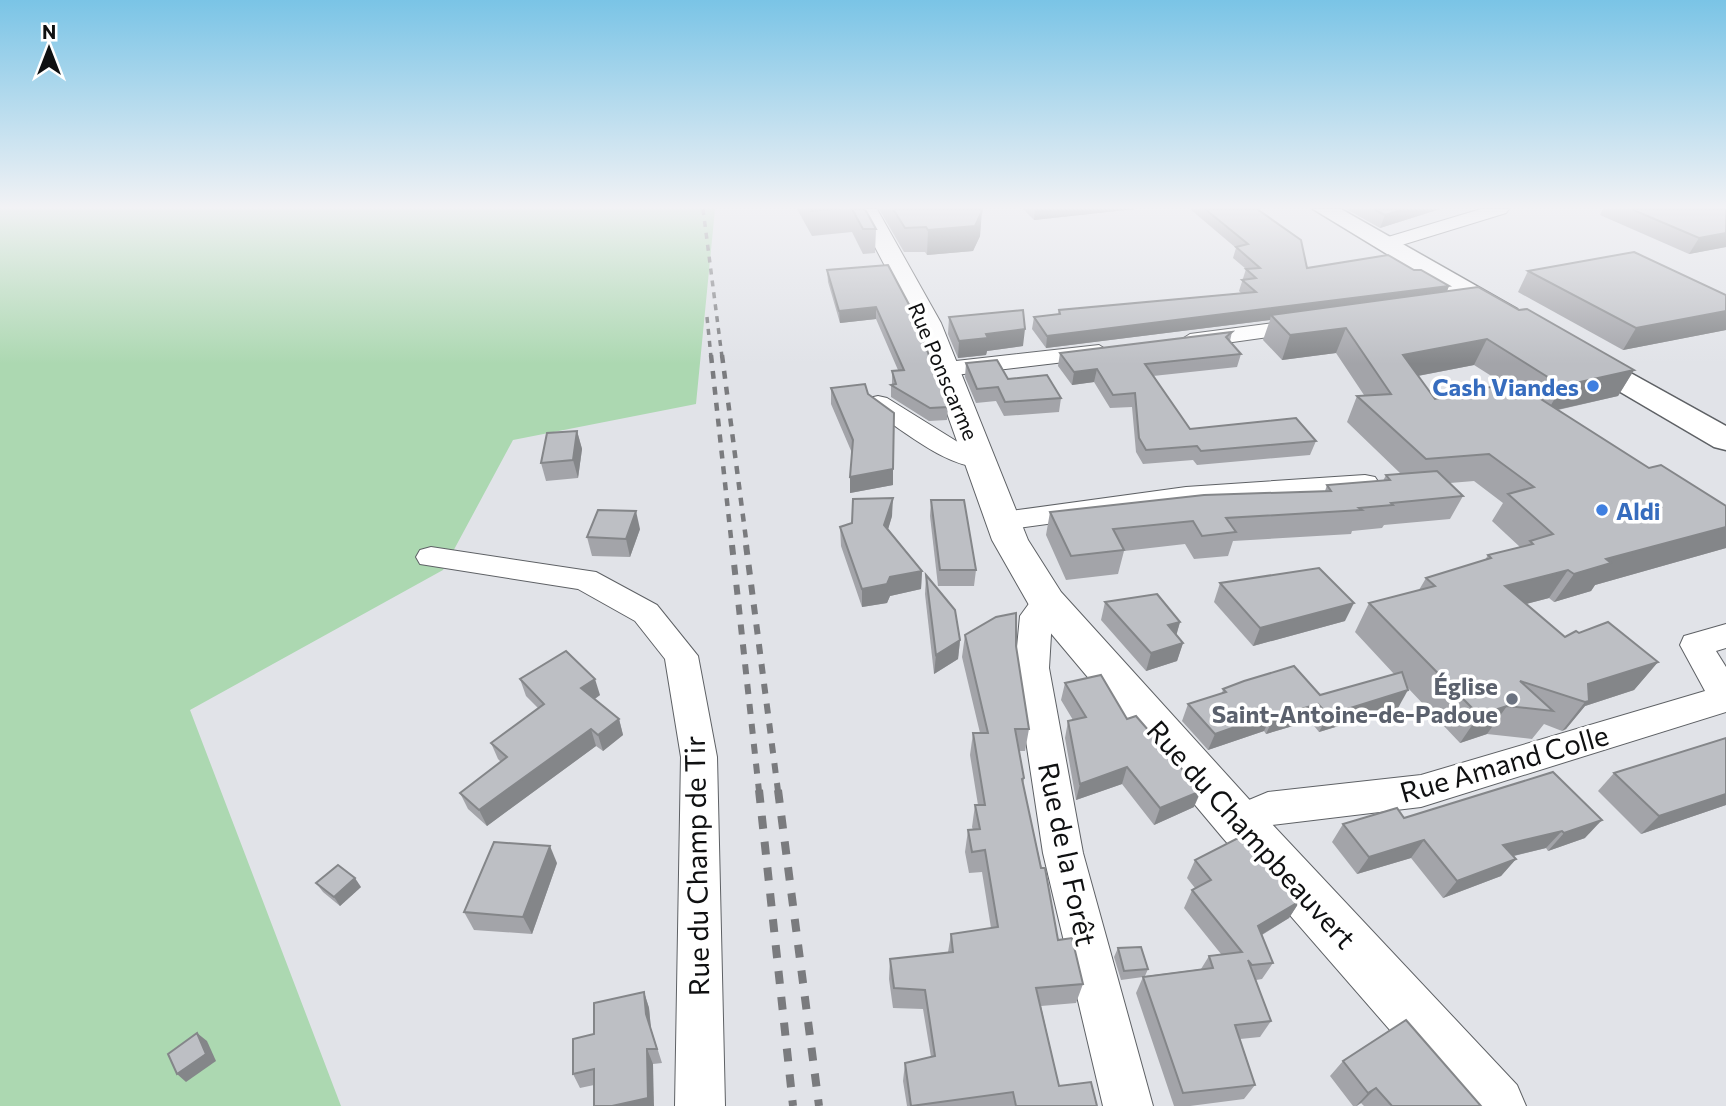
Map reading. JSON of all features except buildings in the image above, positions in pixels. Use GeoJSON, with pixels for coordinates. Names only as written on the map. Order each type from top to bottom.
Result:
{"type":"FeatureCollection","features":[{"type":"Feature","properties":{"kind":"main road"},"geometry":{"type":"LineString","coordinates":[[1414,261],[1726,440]]}},
{"type":"Feature","properties":{"kind":"street","name":"Rue Ponscarme"},"geometry":{"type":"LineString","coordinates":[[894,261],[928,323],[1017,555]]}},
{"type":"Feature","properties":{"kind":"street"},"geometry":{"type":"LineString","coordinates":[[1443,307],[1483,301]]}},
{"type":"Feature","properties":{"kind":"street"},"geometry":{"type":"LineString","coordinates":[[1166,344],[1332,322]]}},
{"type":"Feature","properties":{"kind":"street"},"geometry":{"type":"LineString","coordinates":[[947,369],[1126,349]]}},
{"type":"Feature","properties":{"kind":"street","name":"Rue Ponscarme"},"geometry":{"type":"LineString","coordinates":[[878,403],[960,456],[981,460]]}},
{"type":"Feature","properties":{"kind":"street"},"geometry":{"type":"LineString","coordinates":[[1004,521],[1186,496],[1367,483]]}},
{"type":"Feature","properties":{"kind":"street","name":"Rue du Champbeauvert"},"geometry":{"type":"LineString","coordinates":[[1017,555],[1047,602],[1239,822],[1496,1106]]}},
{"type":"Feature","properties":{"kind":"street","name":"Rue du Champ de Tir"},"geometry":{"type":"LineString","coordinates":[[431,557],[585,579],[646,613],[681,656],[699,758],[700,1106]]}},
{"type":"Feature","properties":{"kind":"street","name":"Rue de la Forêt"},"geometry":{"type":"LineString","coordinates":[[1047,602],[1036,616],[1034,682],[1063,853],[1128,1106]]}},
{"type":"Feature","properties":{"kind":"street","name":"Rue Amand Colle"},"geometry":{"type":"LineString","coordinates":[[1239,822],[1268,809],[1421,792],[1726,697],[1696,645],[1726,636]]}},
{"type":"Feature","properties":{"kind":"green space"},"geometry":{"type":"Polygon","coordinates":[[[0,261],[710,261],[696,404],[513,440],[443,570],[190,710],[341,1106],[0,1106],[0,261]]]}},
{"type":"Feature","properties":{"kind":"railway"},"geometry":{"type":"LineString","coordinates":[[710,261],[722,357]]}},
{"type":"Feature","properties":{"kind":"railway"},"geometry":{"type":"LineString","coordinates":[[707,317],[711,357]]}},
{"type":"Feature","properties":{"kind":"railway"},"geometry":{"type":"LineString","coordinates":[[711,355],[732,547]]}},
{"type":"Feature","properties":{"kind":"railway"},"geometry":{"type":"LineString","coordinates":[[722,355],[747,547]]}},
{"type":"Feature","properties":{"kind":"railway"},"geometry":{"type":"LineString","coordinates":[[732,545],[759,791]]}},
{"type":"Feature","properties":{"kind":"railway"},"geometry":{"type":"LineString","coordinates":[[746,545],[778,791]]}},
{"type":"Feature","properties":{"kind":"railway"},"geometry":{"type":"LineString","coordinates":[[759,790],[793,1106]]}},
{"type":"Feature","properties":{"kind":"railway"},"geometry":{"type":"LineString","coordinates":[[778,790],[819,1106]]}},
{"type":"Feature","properties":{"kind":"place","name":"Cash Viandes"},"geometry":{"type":"Point","coordinates":[1593,386]}},
{"type":"Feature","properties":{"kind":"place","name":"Aldi"},"geometry":{"type":"Point","coordinates":[1602,510]}},
{"type":"Feature","properties":{"kind":"place","name":"Église Saint-Antoine-de-Padoue"},"geometry":{"type":"Point","coordinates":[1512,699]}}]}
